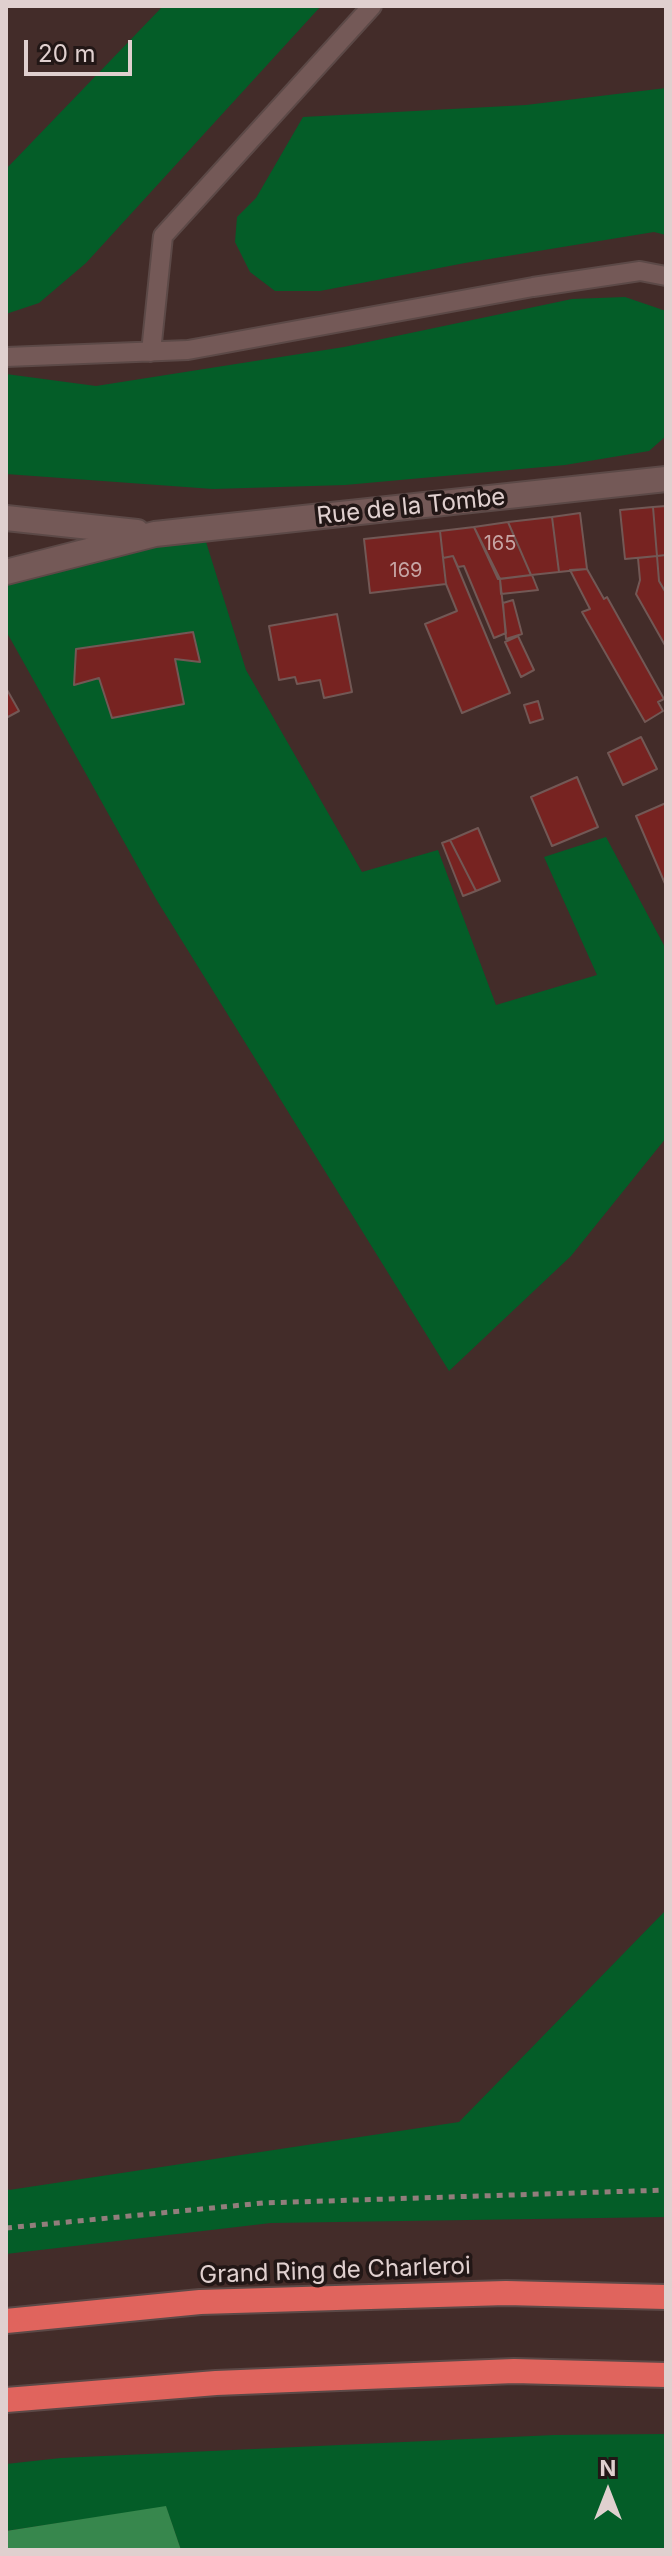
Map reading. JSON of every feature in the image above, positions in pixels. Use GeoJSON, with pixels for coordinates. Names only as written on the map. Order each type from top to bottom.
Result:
{"type":"FeatureCollection","features":[{"type":"Feature","properties":{"kind":"highway","name":"Grand Ring de Charleroi"},"geometry":{"type":"LineString","coordinates":[[6,2321],[200,2302],[506,2293],[666,2297]]}},
{"type":"Feature","properties":{"kind":"highway"},"geometry":{"type":"LineString","coordinates":[[6,2400],[216,2383],[514,2371],[666,2375]]}},
{"type":"Feature","properties":{"kind":"street","name":"Rue de la Tombe"},"geometry":{"type":"LineString","coordinates":[[6,572],[155,534],[666,479]]}},
{"type":"Feature","properties":{"kind":"street","name":"Rue de la Tombe"},"geometry":{"type":"LineString","coordinates":[[6,518],[155,534]]}},
{"type":"Feature","properties":{"kind":"lane"},"geometry":{"type":"LineString","coordinates":[[151,352],[163,236],[372,6]]}},
{"type":"Feature","properties":{"kind":"lane"},"geometry":{"type":"LineString","coordinates":[[6,357],[188,350],[533,287],[640,271],[666,276]]}},
{"type":"Feature","properties":{"kind":"path"},"geometry":{"type":"LineString","coordinates":[[6,2228],[263,2203],[666,2190]]}},
{"type":"Feature","properties":{"kind":"shaded area"},"geometry":{"type":"Polygon","coordinates":[[[163,6],[321,6],[86,263],[39,303],[6,314],[6,169],[163,6]]]}},
{"type":"Feature","properties":{"kind":"shaded area"},"geometry":{"type":"Polygon","coordinates":[[[666,88],[666,235],[654,232],[320,291],[275,291],[250,272],[235,242],[237,217],[256,198],[303,117],[526,105],[666,88]]]}},
{"type":"Feature","properties":{"kind":"shaded area"},"geometry":{"type":"Polygon","coordinates":[[[625,297],[666,311],[666,436],[649,451],[565,465],[345,485],[213,489],[6,474],[6,374],[96,386],[344,347],[572,299],[625,297]]]}},
{"type":"Feature","properties":{"kind":"shaded area"},"geometry":{"type":"Polygon","coordinates":[[[202,529],[246,670],[362,872],[438,850],[496,1005],[597,975],[544,857],[606,837],[666,949],[666,1138],[571,1256],[449,1371],[156,899],[6,631],[6,572],[202,529]]]}},
{"type":"Feature","properties":{"kind":"shaded area"},"geometry":{"type":"Polygon","coordinates":[[[666,1910],[666,2217],[271,2223],[6,2254],[6,2187],[9,2190],[459,2122],[666,1910]]]}},
{"type":"Feature","properties":{"kind":"shaded area"},"geometry":{"type":"Polygon","coordinates":[[[666,2434],[666,2550],[181,2550],[166,2507],[6,2531],[6,2464],[61,2458],[554,2435],[666,2434]]]}},
{"type":"Feature","properties":{"kind":"shaded area"},"geometry":{"type":"Polygon","coordinates":[[[166,2506],[181,2550],[6,2550],[6,2531],[166,2506]]]}},
{"type":"Feature","properties":{"kind":"building"},"geometry":{"type":"Polygon","coordinates":[[[666,506],[666,555],[657,556],[653,507],[666,506]]]}},
{"type":"Feature","properties":{"kind":"building"},"geometry":{"type":"Polygon","coordinates":[[[653,507],[657,556],[625,559],[620,510],[653,507]]]}},
{"type":"Feature","properties":{"kind":"building"},"geometry":{"type":"Polygon","coordinates":[[[580,513],[587,569],[559,572],[552,517],[580,513]]]}},
{"type":"Feature","properties":{"kind":"building"},"geometry":{"type":"Polygon","coordinates":[[[552,517],[559,572],[531,575],[508,522],[552,517]]]}},
{"type":"Feature","properties":{"kind":"building"},"geometry":{"type":"Polygon","coordinates":[[[508,522],[531,575],[498,579],[474,527],[508,522]]]}},
{"type":"Feature","properties":{"kind":"building"},"geometry":{"type":"Polygon","coordinates":[[[474,527],[500,579],[506,633],[494,638],[464,566],[458,567],[453,556],[443,558],[440,531],[474,527]]]}},
{"type":"Feature","properties":{"kind":"building"},"geometry":{"type":"Polygon","coordinates":[[[440,531],[446,584],[370,593],[364,539],[440,531]]]}},
{"type":"Feature","properties":{"kind":"building"},"geometry":{"type":"Polygon","coordinates":[[[666,555],[666,593],[659,581],[657,556],[666,555]]]}},
{"type":"Feature","properties":{"kind":"building"},"geometry":{"type":"Polygon","coordinates":[[[453,556],[510,693],[462,713],[425,624],[457,611],[446,584],[443,558],[453,556]]]}},
{"type":"Feature","properties":{"kind":"building"},"geometry":{"type":"Polygon","coordinates":[[[657,556],[659,581],[666,593],[666,647],[636,594],[640,580],[638,558],[657,556]]]}},
{"type":"Feature","properties":{"kind":"building"},"geometry":{"type":"Polygon","coordinates":[[[587,569],[604,599],[607,597],[664,699],[658,702],[663,711],[645,722],[582,612],[590,609],[570,570],[587,569]]]}},
{"type":"Feature","properties":{"kind":"building"},"geometry":{"type":"Polygon","coordinates":[[[532,575],[538,590],[501,594],[500,579],[532,575]]]}},
{"type":"Feature","properties":{"kind":"building"},"geometry":{"type":"Polygon","coordinates":[[[513,600],[522,634],[506,639],[503,603],[513,600]]]}},
{"type":"Feature","properties":{"kind":"building"},"geometry":{"type":"Polygon","coordinates":[[[337,614],[352,692],[324,698],[320,680],[297,684],[295,677],[279,680],[269,626],[337,614]]]}},
{"type":"Feature","properties":{"kind":"building"},"geometry":{"type":"Polygon","coordinates":[[[193,632],[200,662],[175,659],[184,704],[112,718],[99,678],[74,685],[76,649],[193,632]]]}},
{"type":"Feature","properties":{"kind":"building"},"geometry":{"type":"Polygon","coordinates":[[[518,636],[534,670],[521,677],[505,642],[518,636]]]}},
{"type":"Feature","properties":{"kind":"building"},"geometry":{"type":"Polygon","coordinates":[[[6,688],[19,711],[6,718],[6,688]]]}},
{"type":"Feature","properties":{"kind":"building"},"geometry":{"type":"Polygon","coordinates":[[[538,701],[543,719],[530,723],[524,705],[538,701]]]}},
{"type":"Feature","properties":{"kind":"building"},"geometry":{"type":"Polygon","coordinates":[[[641,737],[657,769],[623,785],[608,753],[641,737]]]}},
{"type":"Feature","properties":{"kind":"building"},"geometry":{"type":"Polygon","coordinates":[[[577,777],[598,827],[552,846],[531,797],[577,777]]]}},
{"type":"Feature","properties":{"kind":"building"},"geometry":{"type":"Polygon","coordinates":[[[666,803],[666,886],[636,816],[666,803]]]}},
{"type":"Feature","properties":{"kind":"building"},"geometry":{"type":"Polygon","coordinates":[[[478,828],[500,881],[476,891],[450,840],[478,828]]]}},
{"type":"Feature","properties":{"kind":"building"},"geometry":{"type":"Polygon","coordinates":[[[450,840],[476,891],[463,896],[442,843],[450,840]]]}}]}
